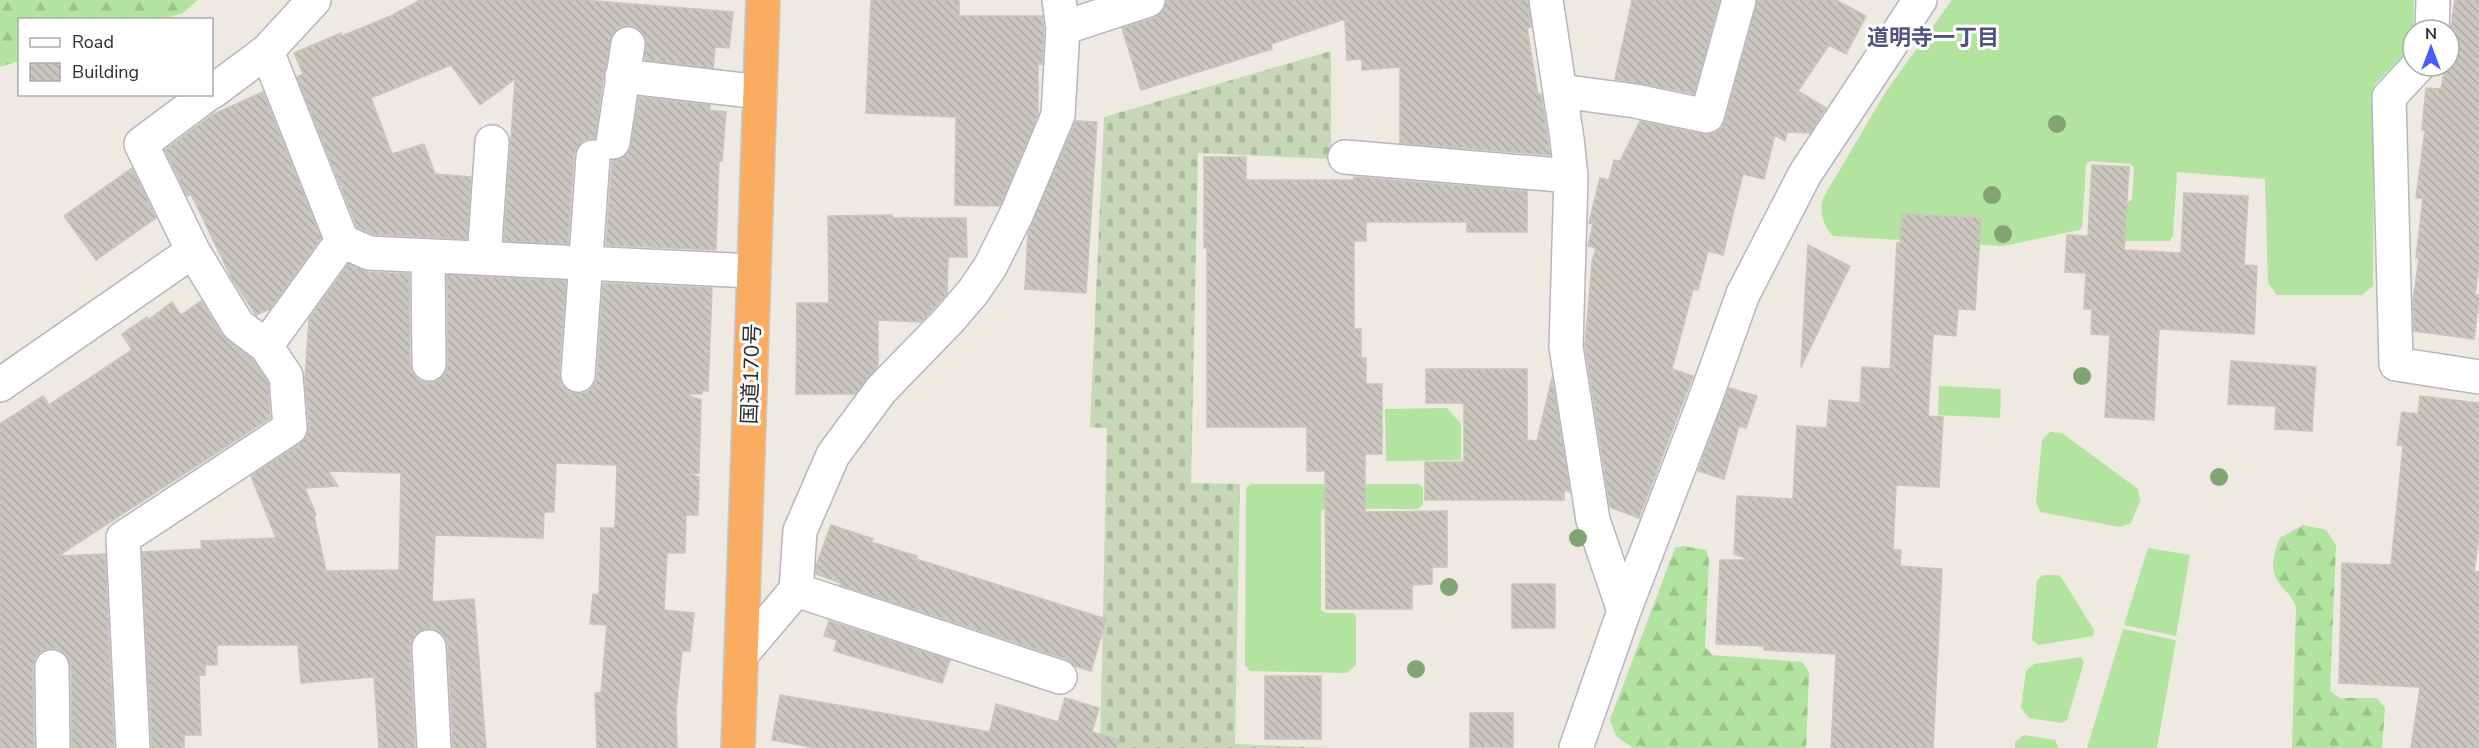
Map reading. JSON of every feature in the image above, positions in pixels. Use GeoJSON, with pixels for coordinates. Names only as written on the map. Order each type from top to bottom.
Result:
{"type":"FeatureCollection","features":[{"type":"Feature","properties":{"kind":"highway","name":"国道170号"},"geometry":{"type":"LineString","coordinates":[[738,748],[763,0]]}},
{"type":"Feature","properties":{"kind":"street"},"geometry":{"type":"LineString","coordinates":[[213,91],[267,51],[314,0]]}},
{"type":"Feature","properties":{"kind":"street"},"geometry":{"type":"LineString","coordinates":[[741,655],[796,590],[800,531],[833,455],[881,390],[973,292],[990,267],[1017,213],[1058,115],[1061,14],[1148,0]]}},
{"type":"Feature","properties":{"kind":"street"},"geometry":{"type":"LineString","coordinates":[[1546,0],[1561,91],[1571,176],[1566,347],[1593,520],[1624,611]]}},
{"type":"Feature","properties":{"kind":"street"},"geometry":{"type":"LineString","coordinates":[[1561,91],[1635,101],[1707,116],[1739,0]]}},
{"type":"Feature","properties":{"kind":"street"},"geometry":{"type":"LineString","coordinates":[[1576,748],[1624,611],[1743,294],[1805,174],[1920,0]]}},
{"type":"Feature","properties":{"kind":"street"},"geometry":{"type":"LineString","coordinates":[[2432,18],[2433,0]]}},
{"type":"Feature","properties":{"kind":"street"},"geometry":{"type":"LineString","coordinates":[[267,51],[342,242],[369,253],[754,271]]}},
{"type":"Feature","properties":{"kind":"street"},"geometry":{"type":"LineString","coordinates":[[578,375],[586,263],[603,150],[625,60],[760,92]]}},
{"type":"Feature","properties":{"kind":"street"},"geometry":{"type":"LineString","coordinates":[[2407,78],[2389,97],[2396,364],[2479,377]]}},
{"type":"Feature","properties":{"kind":"street"},"geometry":{"type":"LineString","coordinates":[[133,748],[123,538],[290,428],[286,376],[266,346],[238,325],[193,251],[141,144],[205,96]]}},
{"type":"Feature","properties":{"kind":"street"},"geometry":{"type":"LineString","coordinates":[[484,258],[492,142]]}},
{"type":"Feature","properties":{"kind":"street"},"geometry":{"type":"LineString","coordinates":[[1345,157],[1571,176]]}},
{"type":"Feature","properties":{"kind":"street"},"geometry":{"type":"LineString","coordinates":[[266,346],[342,242]]}},
{"type":"Feature","properties":{"kind":"street"},"geometry":{"type":"LineString","coordinates":[[0,385],[193,251]]}},
{"type":"Feature","properties":{"kind":"street"},"geometry":{"type":"LineString","coordinates":[[428,256],[429,364]]}},
{"type":"Feature","properties":{"kind":"street"},"geometry":{"type":"LineString","coordinates":[[796,590],[1060,678]]}},
{"type":"Feature","properties":{"kind":"street"},"geometry":{"type":"LineString","coordinates":[[429,647],[434,748]]}},
{"type":"Feature","properties":{"kind":"street"},"geometry":{"type":"LineString","coordinates":[[52,668],[53,748]]}},
{"type":"Feature","properties":{"kind":"green space"},"geometry":{"type":"Polygon","coordinates":[[[0,0],[198,0],[183,13],[166,18],[18,18],[18,61],[0,67],[0,0]]]}},
{"type":"Feature","properties":{"kind":"green space"},"geometry":{"type":"Polygon","coordinates":[[[1952,0],[2414,0],[2414,18],[2401,18],[2401,58],[2374,85],[2373,286],[2362,295],[2277,295],[2268,283],[2265,179],[2177,172],[2173,236],[2170,241],[2125,241],[2121,236],[2123,204],[2132,200],[2134,168],[2131,164],[2091,161],[2086,164],[2082,228],[2079,230],[2003,246],[1833,236],[1823,218],[1821,208],[1823,198],[1887,90],[1952,0]]]}},
{"type":"Feature","properties":{"kind":"green space"},"geometry":{"type":"Polygon","coordinates":[[[1331,51],[1331,159],[1198,153],[1191,483],[1240,484],[1235,744],[1331,748],[1100,748],[1107,428],[1090,427],[1104,117],[1331,51]]]}},
{"type":"Feature","properties":{"kind":"green space"},"geometry":{"type":"Polygon","coordinates":[[[1939,386],[2001,389],[2000,418],[1938,415],[1939,386]]]}},
{"type":"Feature","properties":{"kind":"green space"},"geometry":{"type":"Polygon","coordinates":[[[1447,408],[1461,424],[1461,460],[1386,461],[1385,409],[1447,408]]]}},
{"type":"Feature","properties":{"kind":"green space"},"geometry":{"type":"Polygon","coordinates":[[[2050,432],[2062,433],[2138,489],[2140,501],[2131,523],[2120,527],[2040,512],[2036,502],[2042,440],[2050,432]]]}},
{"type":"Feature","properties":{"kind":"green space"},"geometry":{"type":"Polygon","coordinates":[[[1251,484],[1418,484],[1423,487],[1423,504],[1418,509],[1325,508],[1321,512],[1321,610],[1326,613],[1353,613],[1356,617],[1356,665],[1347,673],[1250,671],[1245,665],[1246,488],[1251,484]]]}},
{"type":"Feature","properties":{"kind":"green space"},"geometry":{"type":"Polygon","coordinates":[[[2303,525],[2326,530],[2336,545],[2330,691],[2340,698],[2377,698],[2385,708],[2382,748],[2292,748],[2296,607],[2277,580],[2273,564],[2280,538],[2303,525]]]}},
{"type":"Feature","properties":{"kind":"green space"},"geometry":{"type":"Polygon","coordinates":[[[1683,546],[1706,550],[1709,560],[1705,647],[1712,655],[1802,662],[1809,672],[1806,748],[1633,748],[1616,736],[1610,720],[1675,548],[1683,546]]]}},
{"type":"Feature","properties":{"kind":"green space"},"geometry":{"type":"Polygon","coordinates":[[[2148,548],[2190,555],[2176,636],[2124,625],[2148,548]]]}},
{"type":"Feature","properties":{"kind":"green space"},"geometry":{"type":"Polygon","coordinates":[[[2043,575],[2061,577],[2094,630],[2093,636],[2039,645],[2032,640],[2037,580],[2043,575]]]}},
{"type":"Feature","properties":{"kind":"green space"},"geometry":{"type":"Polygon","coordinates":[[[2123,629],[2176,640],[2157,748],[2087,748],[2123,629]]]}},
{"type":"Feature","properties":{"kind":"green space"},"geometry":{"type":"Polygon","coordinates":[[[2081,657],[2084,662],[2067,720],[2061,723],[2029,718],[2021,708],[2026,671],[2034,664],[2081,657]]]}},
{"type":"Feature","properties":{"kind":"green space"},"geometry":{"type":"Polygon","coordinates":[[[2024,735],[2055,740],[2059,748],[2015,748],[2015,742],[2024,735]]]}},
{"type":"Feature","properties":{"kind":"building"},"geometry":{"type":"Polygon","coordinates":[[[420,0],[582,0],[733,12],[729,48],[715,47],[713,68],[645,60],[646,38],[640,30],[631,26],[622,26],[613,33],[604,73],[595,138],[584,140],[574,155],[568,244],[504,241],[515,79],[480,105],[451,65],[371,98],[392,154],[424,144],[435,174],[471,177],[467,239],[373,234],[357,227],[297,77],[303,74],[294,53],[341,33],[342,36],[393,15],[420,0]]]}},
{"type":"Feature","properties":{"kind":"building"},"geometry":{"type":"Polygon","coordinates":[[[871,0],[959,0],[959,16],[1042,16],[1044,29],[1042,64],[1038,64],[1038,115],[1000,206],[955,205],[956,117],[866,113],[871,0]]]}},
{"type":"Feature","properties":{"kind":"building"},"geometry":{"type":"Polygon","coordinates":[[[1166,0],[1528,0],[1531,27],[1527,28],[1538,94],[1541,94],[1550,155],[1400,143],[1400,67],[1362,70],[1362,59],[1347,60],[1345,19],[1271,44],[1272,49],[1141,90],[1122,28],[1154,18],[1162,12],[1166,0]]]}},
{"type":"Feature","properties":{"kind":"building"},"geometry":{"type":"Polygon","coordinates":[[[1632,0],[1720,0],[1694,94],[1615,79],[1632,0]]]}},
{"type":"Feature","properties":{"kind":"building"},"geometry":{"type":"Polygon","coordinates":[[[1757,0],[1836,0],[1866,16],[1846,54],[1829,45],[1798,91],[1826,108],[1810,133],[1787,132],[1785,141],[1775,135],[1764,179],[1743,174],[1723,255],[1708,251],[1698,290],[1693,289],[1672,369],[1693,376],[1639,518],[1610,507],[1585,346],[1592,262],[1596,248],[1588,246],[1593,224],[1589,223],[1600,178],[1609,180],[1614,160],[1620,161],[1640,121],[1703,134],[1713,134],[1721,129],[1757,0]]]}},
{"type":"Feature","properties":{"kind":"building"},"geometry":{"type":"Polygon","coordinates":[[[2455,0],[2479,0],[2479,264],[2475,295],[2479,295],[2479,298],[2474,339],[2414,331],[2413,301],[2419,258],[2416,258],[2423,198],[2416,198],[2425,130],[2422,130],[2426,88],[2441,89],[2443,78],[2461,78],[2461,18],[2452,18],[2455,0]]]}},
{"type":"Feature","properties":{"kind":"building"},"geometry":{"type":"Polygon","coordinates":[[[263,92],[321,238],[270,309],[256,315],[232,279],[191,194],[187,196],[165,150],[212,115],[263,92]]]}},
{"type":"Feature","properties":{"kind":"building"},"geometry":{"type":"Polygon","coordinates":[[[639,97],[710,105],[709,110],[726,112],[722,161],[719,160],[716,250],[606,245],[612,160],[620,159],[627,154],[631,145],[639,97]]]}},
{"type":"Feature","properties":{"kind":"building"},"geometry":{"type":"Polygon","coordinates":[[[1076,121],[1097,122],[1086,293],[1025,289],[1028,232],[1076,121]]]}},
{"type":"Feature","properties":{"kind":"building"},"geometry":{"type":"Polygon","coordinates":[[[1204,157],[1246,157],[1246,180],[1354,180],[1354,177],[1527,191],[1527,232],[1467,232],[1467,222],[1366,222],[1366,241],[1354,241],[1354,329],[1361,329],[1361,358],[1366,358],[1366,384],[1382,384],[1382,454],[1365,454],[1365,512],[1447,511],[1447,567],[1432,567],[1432,584],[1412,585],[1412,609],[1326,609],[1325,471],[1307,471],[1307,427],[1207,427],[1207,248],[1204,248],[1204,157]]]}},
{"type":"Feature","properties":{"kind":"building"},"geometry":{"type":"Polygon","coordinates":[[[2092,165],[2129,167],[2124,250],[2181,253],[2184,193],[2248,196],[2244,265],[2257,266],[2254,334],[2159,329],[2154,420],[2105,417],[2110,335],[2091,334],[2092,309],[2084,309],[2086,273],[2065,272],[2067,235],[2088,236],[2092,165]]]}},
{"type":"Feature","properties":{"kind":"building"},"geometry":{"type":"Polygon","coordinates":[[[132,168],[156,218],[96,260],[64,216],[132,168]]]}},
{"type":"Feature","properties":{"kind":"building"},"geometry":{"type":"Polygon","coordinates":[[[1902,214],[1981,218],[1975,310],[1958,309],[1956,336],[1933,334],[1928,416],[1943,417],[1939,487],[1896,485],[1893,550],[1901,550],[1900,566],[1942,569],[1933,748],[1831,748],[1836,654],[1764,650],[1764,646],[1716,644],[1720,560],[1750,560],[1734,554],[1737,496],[1793,499],[1797,426],[1827,428],[1829,400],[1860,403],[1862,367],[1890,369],[1897,243],[1900,243],[1902,214]]]}},
{"type":"Feature","properties":{"kind":"building"},"geometry":{"type":"Polygon","coordinates":[[[892,215],[892,218],[966,218],[967,257],[948,257],[947,294],[921,322],[878,320],[878,366],[855,394],[796,394],[797,303],[829,303],[828,216],[892,215]]]}},
{"type":"Feature","properties":{"kind":"building"},"geometry":{"type":"Polygon","coordinates":[[[1808,245],[1850,266],[1801,367],[1808,245]]]}},
{"type":"Feature","properties":{"kind":"building"},"geometry":{"type":"Polygon","coordinates":[[[348,264],[368,272],[409,274],[410,365],[413,374],[420,381],[429,383],[439,380],[445,374],[448,364],[447,275],[566,281],[559,374],[561,384],[567,390],[577,394],[587,392],[594,385],[597,377],[603,283],[712,288],[708,391],[702,390],[702,394],[684,394],[701,400],[699,473],[689,474],[699,477],[698,515],[686,515],[685,553],[667,553],[664,610],[694,613],[690,651],[682,651],[676,710],[677,748],[597,748],[595,693],[601,693],[607,625],[590,624],[593,594],[599,595],[601,528],[615,528],[617,465],[556,463],[554,512],[544,512],[543,538],[435,535],[432,602],[474,599],[486,748],[453,748],[448,645],[445,637],[429,628],[418,632],[410,647],[415,748],[379,748],[374,677],[301,683],[298,645],[217,645],[217,665],[205,665],[205,675],[199,675],[201,735],[184,735],[184,748],[152,748],[142,552],[202,549],[201,541],[276,538],[251,476],[300,444],[307,436],[309,427],[305,379],[309,319],[348,264]],[[328,471],[338,486],[305,488],[316,515],[314,516],[326,571],[399,570],[401,473],[328,471]]]}},
{"type":"Feature","properties":{"kind":"building"},"geometry":{"type":"Polygon","coordinates":[[[201,301],[222,335],[252,359],[268,382],[270,418],[58,556],[105,554],[114,748],[72,748],[71,666],[62,651],[52,648],[42,651],[35,658],[33,667],[34,748],[0,748],[0,424],[43,396],[49,405],[132,350],[122,334],[147,317],[148,320],[172,302],[181,315],[201,301]]]}},
{"type":"Feature","properties":{"kind":"building"},"geometry":{"type":"Polygon","coordinates":[[[2231,361],[2316,367],[2312,431],[2275,429],[2276,406],[2228,404],[2231,361]]]}},
{"type":"Feature","properties":{"kind":"building"},"geometry":{"type":"Polygon","coordinates":[[[1426,369],[1527,369],[1527,440],[1537,441],[1552,378],[1570,492],[1564,490],[1564,500],[1425,500],[1425,462],[1464,462],[1464,403],[1426,403],[1426,369]]]}},
{"type":"Feature","properties":{"kind":"building"},"geometry":{"type":"Polygon","coordinates":[[[1729,388],[1757,396],[1746,428],[1739,426],[1724,479],[1698,471],[1729,388]]]}},
{"type":"Feature","properties":{"kind":"building"},"geometry":{"type":"Polygon","coordinates":[[[2420,396],[2479,403],[2479,535],[2474,572],[2479,572],[2479,748],[2411,748],[2420,687],[2339,683],[2342,563],[2391,565],[2403,446],[2397,445],[2402,412],[2418,414],[2420,396]]]}},
{"type":"Feature","properties":{"kind":"building"},"geometry":{"type":"Polygon","coordinates":[[[831,525],[873,539],[871,542],[917,556],[916,559],[1106,619],[1091,671],[1075,666],[1066,659],[840,585],[841,583],[816,574],[816,566],[831,525]]]}},
{"type":"Feature","properties":{"kind":"building"},"geometry":{"type":"Polygon","coordinates":[[[1512,584],[1555,584],[1555,628],[1512,628],[1512,584]]]}},
{"type":"Feature","properties":{"kind":"building"},"geometry":{"type":"Polygon","coordinates":[[[829,621],[950,660],[942,683],[834,651],[837,640],[824,636],[829,621]]]}},
{"type":"Feature","properties":{"kind":"building"},"geometry":{"type":"Polygon","coordinates":[[[1265,676],[1321,676],[1321,739],[1265,739],[1265,676]]]}},
{"type":"Feature","properties":{"kind":"building"},"geometry":{"type":"Polygon","coordinates":[[[780,695],[989,732],[989,735],[996,704],[1058,722],[1065,698],[1099,708],[1092,732],[1119,740],[1117,748],[816,748],[772,740],[780,695]]]}},
{"type":"Feature","properties":{"kind":"building"},"geometry":{"type":"Polygon","coordinates":[[[1470,713],[1513,713],[1513,747],[1470,747],[1470,713]]]}},
{"type":"Feature","properties":{"kind":"district","name":"道明寺一丁目"},"geometry":{"type":"Point","coordinates":[1933,38]}}]}
